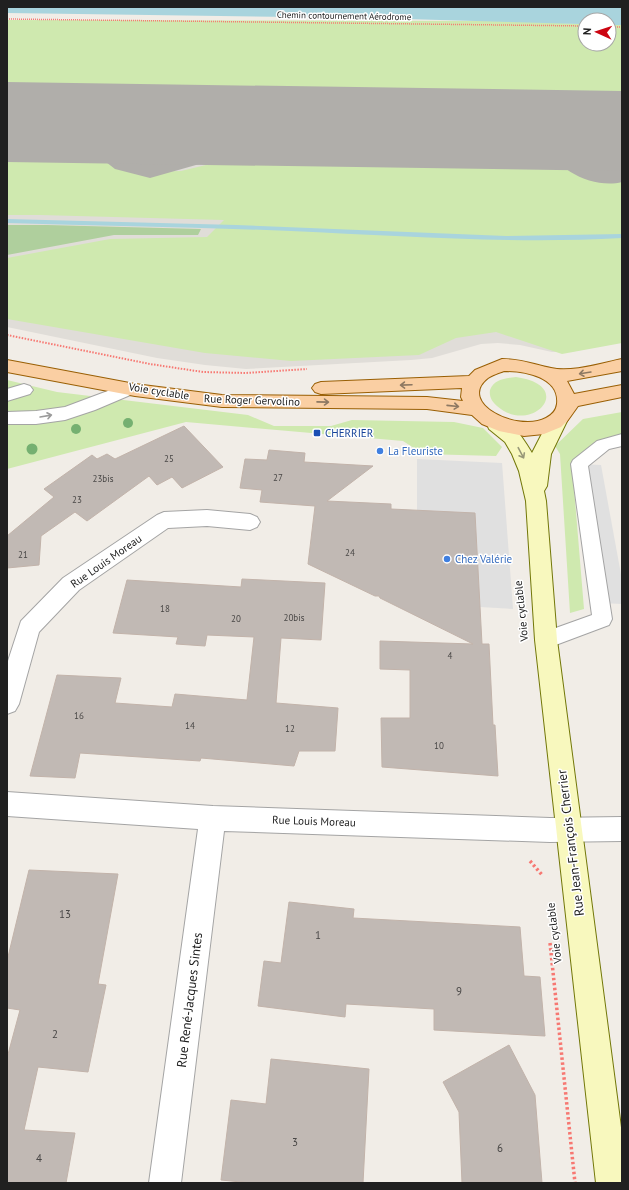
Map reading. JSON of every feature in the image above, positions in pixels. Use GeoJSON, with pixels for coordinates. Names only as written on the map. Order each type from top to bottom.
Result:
{"type":"FeatureCollection","features":[{"type":"Feature","properties":{"kind":"main road","name":"Rue Roger Gervolino"},"geometry":{"type":"LineString","coordinates":[[7,353],[130,379],[190,388],[268,390],[473,382]]}},
{"type":"Feature","properties":{"kind":"main road"},"geometry":{"type":"LineString","coordinates":[[562,414],[567,400],[565,390],[548,374],[530,367],[502,365],[490,369],[480,374],[473,382],[470,390],[471,400],[484,417],[496,424],[508,428],[536,429],[549,425],[562,414],[572,401],[622,391]]}},
{"type":"Feature","properties":{"kind":"main road"},"geometry":{"type":"LineString","coordinates":[[548,374],[570,375],[622,365]]}},
{"type":"Feature","properties":{"kind":"main road","name":"Rue Roger Gervolino"},"geometry":{"type":"LineString","coordinates":[[7,366],[129,389],[222,401],[427,403],[476,408]]}},
{"type":"Feature","properties":{"kind":"main road","name":"Rue Jean-François Cherrier"},"geometry":{"type":"LineString","coordinates":[[562,414],[540,454],[536,501],[546,640],[612,1183]]}},
{"type":"Feature","properties":{"kind":"main road","name":"Rue Jean-François Cherrier"},"geometry":{"type":"LineString","coordinates":[[496,424],[512,437],[522,453],[529,471],[536,501]]}},
{"type":"Feature","properties":{"kind":"street"},"geometry":{"type":"LineString","coordinates":[[7,418],[26,420],[54,415],[83,408],[129,389]]}},
{"type":"Feature","properties":{"kind":"street","name":"Rue Louis Moreau"},"geometry":{"type":"LineString","coordinates":[[7,704],[29,628],[71,584],[164,520],[207,518],[250,522]]}},
{"type":"Feature","properties":{"kind":"street","name":"Rue Louis Moreau"},"geometry":{"type":"LineString","coordinates":[[7,804],[213,818],[569,831],[622,829]]}},
{"type":"Feature","properties":{"kind":"street","name":"Rue René-Jacques Sintes"},"geometry":{"type":"LineString","coordinates":[[165,1183],[213,818]]}},
{"type":"Feature","properties":{"kind":"lane"},"geometry":{"type":"LineString","coordinates":[[546,640],[602,619],[579,464],[603,445],[622,440]]}},
{"type":"Feature","properties":{"kind":"path","name":"Chemin contournement Aérodrome"},"geometry":{"type":"LineString","coordinates":[[7,19],[577,26]]}},
{"type":"Feature","properties":{"kind":"path"},"geometry":{"type":"LineString","coordinates":[[7,335],[150,364],[203,372],[246,373],[310,369]]}},
{"type":"Feature","properties":{"kind":"path"},"geometry":{"type":"LineString","coordinates":[[530,861],[543,875],[544,883]]}},
{"type":"Feature","properties":{"kind":"path"},"geometry":{"type":"LineString","coordinates":[[549,938],[575,1183]]}},
{"type":"Feature","properties":{"kind":"shaded area"},"geometry":{"type":"Polygon","coordinates":[[[7,21],[577,44],[577,52],[617,52],[617,34],[622,28],[622,342],[570,352],[552,352],[520,345],[498,343],[481,344],[432,358],[246,369],[157,358],[7,327],[7,21]]]}},
{"type":"Feature","properties":{"kind":"shaded area"},"geometry":{"type":"Polygon","coordinates":[[[417,459],[502,463],[513,609],[480,607],[417,510],[417,459]]]}},
{"type":"Feature","properties":{"kind":"shaded area"},"geometry":{"type":"Polygon","coordinates":[[[579,464],[601,465],[622,580],[622,604],[602,603],[579,464]]]}},
{"type":"Feature","properties":{"kind":"green space"},"geometry":{"type":"Polygon","coordinates":[[[7,20],[508,21],[577,24],[577,52],[617,52],[617,25],[622,25],[622,108],[7,100],[7,20]]]}},
{"type":"Feature","properties":{"kind":"green space"},"geometry":{"type":"Polygon","coordinates":[[[7,147],[82,147],[129,172],[181,171],[264,151],[556,154],[565,166],[589,177],[622,178],[622,343],[562,354],[496,332],[456,338],[419,355],[291,361],[205,353],[7,319],[7,258],[110,239],[207,237],[224,220],[7,215],[7,147]]]}},
{"type":"Feature","properties":{"kind":"green space"},"geometry":{"type":"Polygon","coordinates":[[[7,225],[201,229],[198,235],[114,235],[7,255],[7,225]]]}},
{"type":"Feature","properties":{"kind":"green space"},"geometry":{"type":"Polygon","coordinates":[[[516,377],[534,382],[544,390],[546,398],[542,406],[534,412],[523,415],[510,414],[497,406],[491,399],[490,390],[494,383],[516,377]]]}},
{"type":"Feature","properties":{"kind":"green space"},"geometry":{"type":"Polygon","coordinates":[[[7,380],[57,392],[248,415],[274,426],[331,426],[352,420],[454,422],[483,428],[502,447],[496,456],[423,454],[403,441],[186,422],[7,469],[7,380]]]}},
{"type":"Feature","properties":{"kind":"green space"},"geometry":{"type":"Polygon","coordinates":[[[622,412],[622,435],[572,464],[584,609],[570,613],[560,454],[555,446],[583,419],[622,412]]]}},
{"type":"Feature","properties":{"kind":"water"},"geometry":{"type":"Polygon","coordinates":[[[7,7],[622,7],[622,25],[617,25],[617,12],[577,12],[577,24],[370,18],[7,13],[7,7]]]}},
{"type":"Feature","properties":{"kind":"building"},"geometry":{"type":"Polygon","coordinates":[[[184,426],[223,467],[182,488],[172,477],[157,485],[149,476],[87,521],[75,512],[41,536],[39,565],[7,568],[7,536],[54,497],[44,489],[92,455],[97,459],[107,454],[115,459],[184,426]]]}},
{"type":"Feature","properties":{"kind":"building"},"geometry":{"type":"Polygon","coordinates":[[[269,450],[305,453],[304,462],[373,466],[327,501],[391,504],[391,509],[475,513],[482,644],[489,644],[493,725],[495,725],[498,776],[382,767],[381,718],[410,718],[410,670],[380,669],[380,641],[473,644],[380,598],[379,596],[375,596],[308,564],[315,506],[260,502],[262,490],[240,488],[245,459],[267,460],[269,450]]]}},
{"type":"Feature","properties":{"kind":"building"},"geometry":{"type":"Polygon","coordinates":[[[242,579],[325,583],[321,640],[281,638],[276,703],[338,708],[335,751],[299,751],[294,766],[201,758],[200,761],[80,753],[75,778],[30,776],[57,675],[121,678],[115,703],[172,707],[175,694],[247,700],[254,637],[207,635],[205,646],[176,644],[178,637],[113,633],[127,580],[241,587],[242,579]]]}},
{"type":"Feature","properties":{"kind":"building"},"geometry":{"type":"Polygon","coordinates":[[[29,870],[118,874],[98,984],[106,985],[88,1072],[38,1067],[24,1130],[75,1133],[66,1183],[7,1183],[7,1058],[20,1010],[7,1008],[7,961],[29,870]]]}},
{"type":"Feature","properties":{"kind":"building"},"geometry":{"type":"Polygon","coordinates":[[[289,902],[354,909],[353,918],[520,927],[524,976],[540,977],[545,1036],[434,1030],[434,1009],[346,1004],[345,1017],[258,1006],[264,961],[281,963],[289,902]]]}},
{"type":"Feature","properties":{"kind":"building"},"geometry":{"type":"Polygon","coordinates":[[[509,1045],[535,1095],[542,1183],[462,1183],[459,1112],[443,1082],[509,1045]]]}},
{"type":"Feature","properties":{"kind":"building"},"geometry":{"type":"Polygon","coordinates":[[[271,1059],[369,1069],[363,1183],[251,1183],[221,1180],[231,1100],[266,1104],[271,1059]]]}},
{"type":"Feature","properties":{"kind":"waterway"},"geometry":{"type":"LineString","coordinates":[[7,221],[236,227],[429,236],[545,239],[622,236]]}},
{"type":"Feature","properties":{"kind":"taxiway"},"geometry":{"type":"LineString","coordinates":[[197,125],[169,119],[148,121],[138,124],[130,129],[124,136],[122,141],[123,146],[125,151],[134,157],[140,160],[150,161],[276,126]]}},
{"type":"Feature","properties":{"kind":"taxiway"},"geometry":{"type":"LineString","coordinates":[[622,126],[602,124],[588,127],[578,134],[575,140],[578,151],[587,159],[604,166],[614,167],[622,165]]}},
{"type":"Feature","properties":{"kind":"runway"},"geometry":{"type":"LineString","coordinates":[[7,122],[622,131]]}},
{"type":"Feature","properties":{"kind":"place","name":"CHERRIER"},"geometry":{"type":"Point","coordinates":[317,433]}},
{"type":"Feature","properties":{"kind":"place","name":"La Fleuriste"},"geometry":{"type":"Point","coordinates":[380,451]}},
{"type":"Feature","properties":{"kind":"place","name":"Chez Valérie"},"geometry":{"type":"Point","coordinates":[447,559]}}]}
